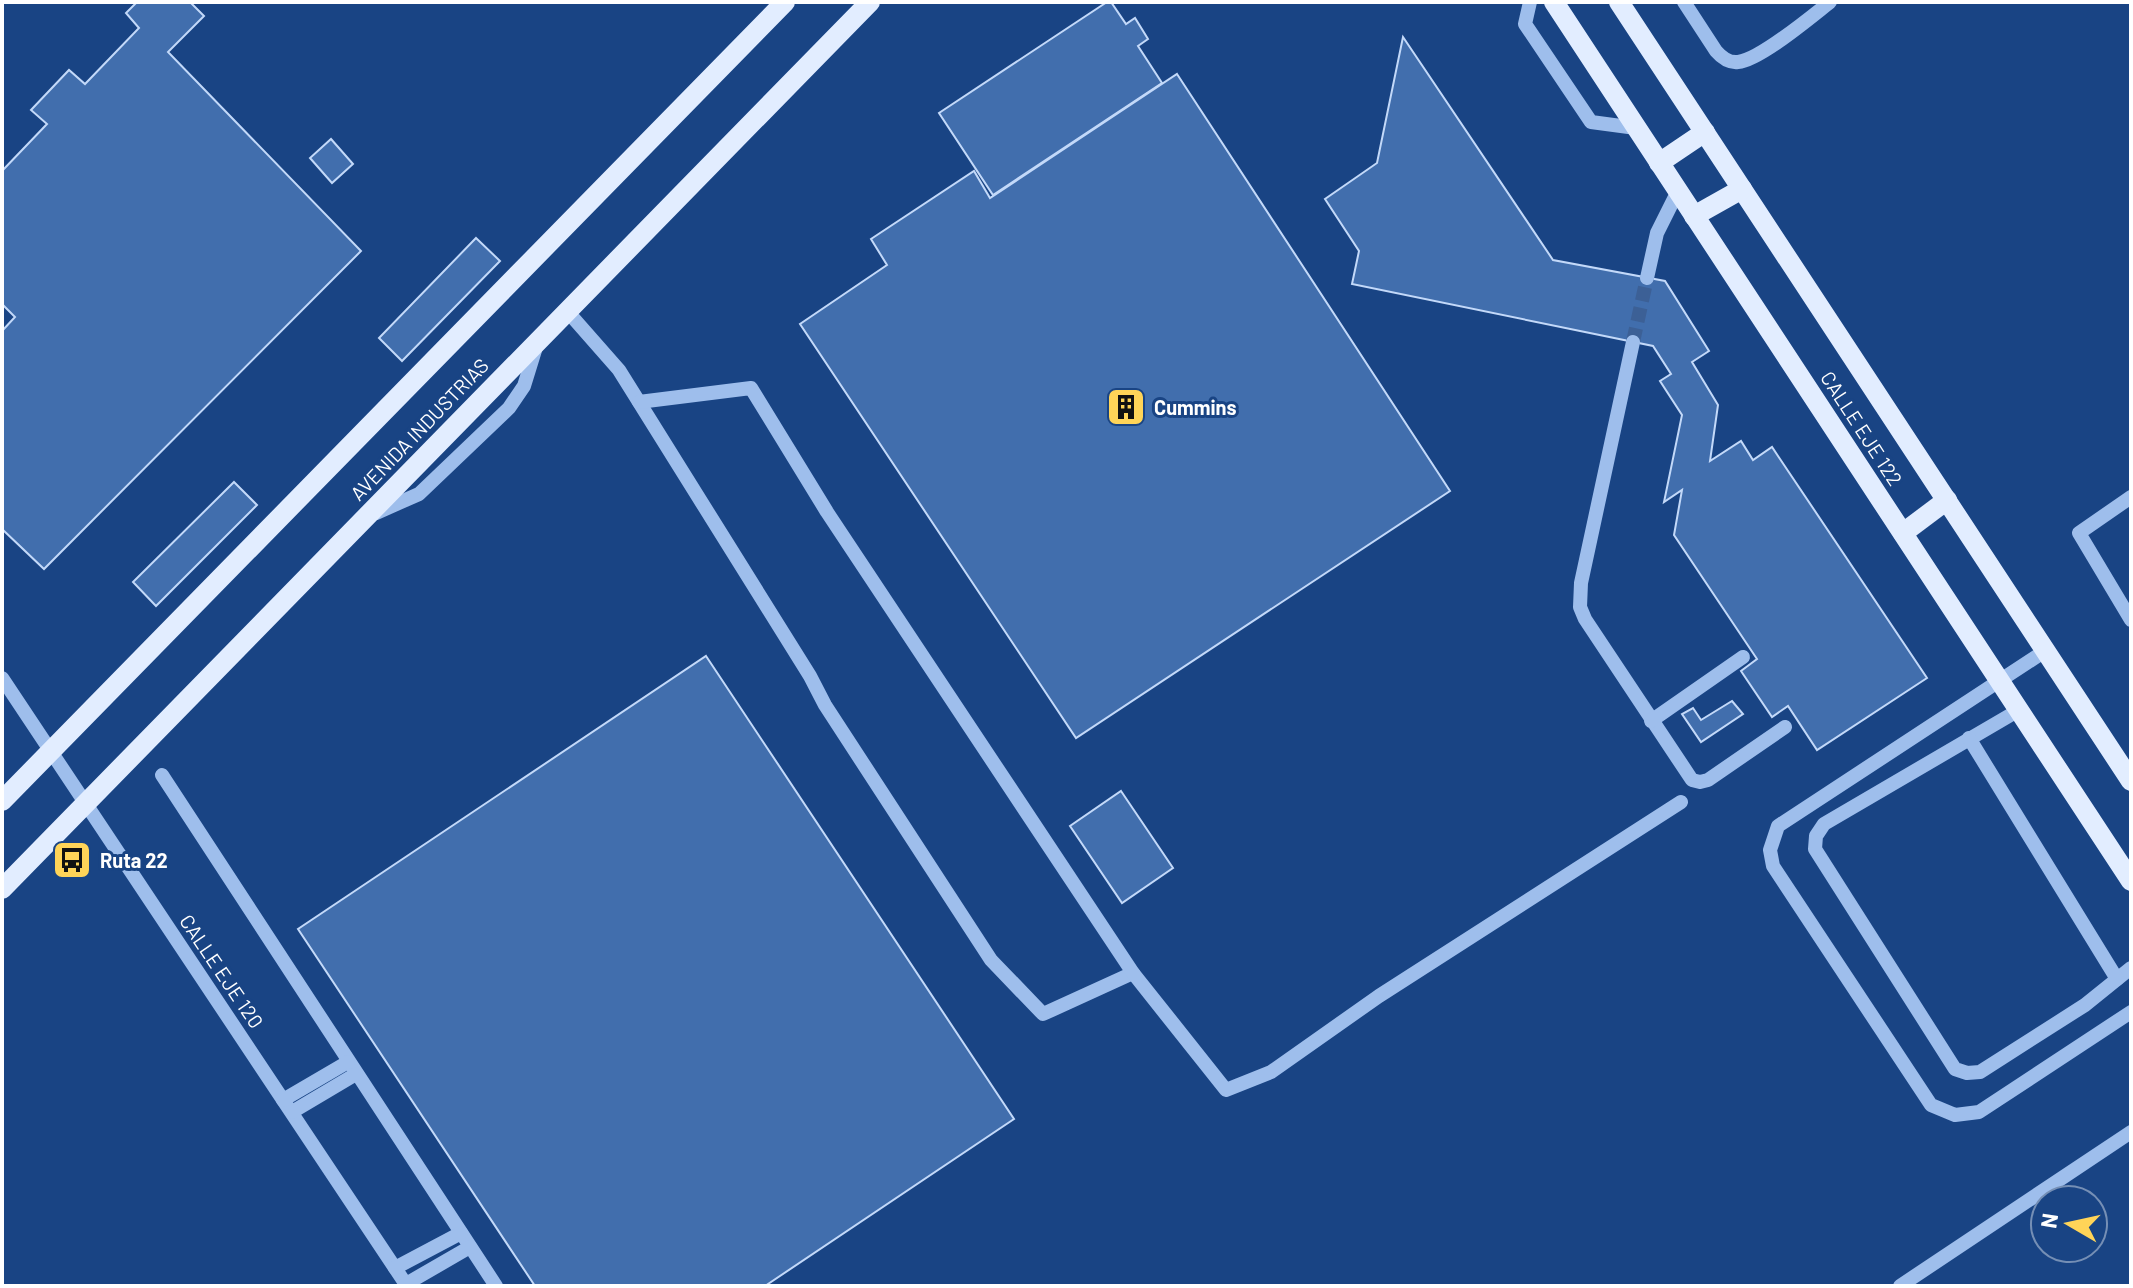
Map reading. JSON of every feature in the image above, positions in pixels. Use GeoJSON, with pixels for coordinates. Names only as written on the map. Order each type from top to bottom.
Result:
{"type":"FeatureCollection","features":[{"type":"Feature","properties":{"kind":"main road","name":"AVENIDA INDUSTRIAS"},"geometry":{"type":"LineString","coordinates":[[2,801],[785,2]]}},
{"type":"Feature","properties":{"kind":"main road","name":"AVENIDA INDUSTRIAS"},"geometry":{"type":"LineString","coordinates":[[2,889],[870,2]]}},
{"type":"Feature","properties":{"kind":"main road","name":"CALLE EJE 122"},"geometry":{"type":"LineString","coordinates":[[1554,2],[2131,879]]}},
{"type":"Feature","properties":{"kind":"main road","name":"CALLE EJE 122"},"geometry":{"type":"LineString","coordinates":[[1619,2],[2131,781]]}},
{"type":"Feature","properties":{"kind":"main road"},"geometry":{"type":"LineString","coordinates":[[1659,163],[1705,132]]}},
{"type":"Feature","properties":{"kind":"main road"},"geometry":{"type":"LineString","coordinates":[[1694,216],[1742,189]]}},
{"type":"Feature","properties":{"kind":"main road"},"geometry":{"type":"LineString","coordinates":[[1903,533],[1947,500]]}},
{"type":"Feature","properties":{"kind":"street"},"geometry":{"type":"LineString","coordinates":[[1530,2],[1525,24],[1591,122],[1636,128]]}},
{"type":"Feature","properties":{"kind":"street"},"geometry":{"type":"LineString","coordinates":[[1684,2],[1716,51],[1727,61],[1734,62],[1748,59],[1794,30],[1830,2]]}},
{"type":"Feature","properties":{"kind":"street"},"geometry":{"type":"LineString","coordinates":[[1647,278],[1657,233],[1678,191]]}},
{"type":"Feature","properties":{"kind":"street"},"geometry":{"type":"LineString","coordinates":[[568,312],[619,370],[810,676],[825,705],[991,960],[1043,1014],[1133,973]]}},
{"type":"Feature","properties":{"kind":"street"},"geometry":{"type":"LineString","coordinates":[[1633,342],[1579,596],[1585,619],[1692,780],[1708,780],[1785,727]]}},
{"type":"Feature","properties":{"kind":"street"},"geometry":{"type":"LineString","coordinates":[[639,402],[751,388],[827,512],[1133,973],[1226,1090],[1271,1072],[1379,996],[1681,802]]}},
{"type":"Feature","properties":{"kind":"street"},"geometry":{"type":"LineString","coordinates":[[2131,497],[2079,533],[2131,620]]}},
{"type":"Feature","properties":{"kind":"street"},"geometry":{"type":"LineString","coordinates":[[2045,651],[1778,826],[1770,850],[1773,866],[1931,1105],[1955,1115],[1979,1112],[2131,1012]]}},
{"type":"Feature","properties":{"kind":"street"},"geometry":{"type":"LineString","coordinates":[[1651,721],[1743,657]]}},
{"type":"Feature","properties":{"kind":"street","name":"CALLE EJE 120"},"geometry":{"type":"LineString","coordinates":[[2,678],[407,1285]]}},
{"type":"Feature","properties":{"kind":"street"},"geometry":{"type":"LineString","coordinates":[[2019,710],[1824,824],[1816,836],[1815,849],[1955,1069],[1967,1073],[1980,1072],[2085,1005],[2131,968]]}},
{"type":"Feature","properties":{"kind":"street"},"geometry":{"type":"LineString","coordinates":[[1969,738],[2117,979]]}},
{"type":"Feature","properties":{"kind":"street"},"geometry":{"type":"LineString","coordinates":[[162,775],[496,1286]]}},
{"type":"Feature","properties":{"kind":"street"},"geometry":{"type":"LineString","coordinates":[[287,1106],[352,1068]]}},
{"type":"Feature","properties":{"kind":"street"},"geometry":{"type":"LineString","coordinates":[[1900,1286],[2131,1132]]}},
{"type":"Feature","properties":{"kind":"street"},"geometry":{"type":"LineString","coordinates":[[395,1268],[461,1233]]}},
{"type":"Feature","properties":{"kind":"street"},"geometry":{"type":"LineString","coordinates":[[407,1285],[470,1247]]}},
{"type":"Feature","properties":{"kind":"building"},"geometry":{"type":"Polygon","coordinates":[[[137,2],[190,2],[204,16],[168,52],[361,251],[44,569],[2,529],[2,331],[15,317],[2,304],[2,171],[47,124],[31,110],[69,70],[85,84],[139,28],[126,13],[137,2]]]}},
{"type":"Feature","properties":{"kind":"building"},"geometry":{"type":"Polygon","coordinates":[[[1111,2],[1126,24],[1135,18],[1148,39],[1138,46],[1162,83],[993,195],[939,113],[1111,2]]]}},
{"type":"Feature","properties":{"kind":"building"},"geometry":{"type":"Polygon","coordinates":[[[1403,37],[1553,260],[1665,281],[1709,351],[1692,362],[1718,405],[1710,461],[1741,441],[1753,460],[1772,447],[1927,678],[1817,750],[1788,706],[1772,717],[1741,671],[1757,659],[1674,535],[1682,490],[1664,502],[1682,415],[1660,381],[1671,374],[1653,346],[1352,284],[1359,251],[1325,199],[1377,163],[1403,37]]]}},
{"type":"Feature","properties":{"kind":"building","name":"Cummins"},"geometry":{"type":"Polygon","coordinates":[[[1177,74],[1450,491],[1076,738],[800,324],[887,265],[871,239],[974,171],[990,198],[1177,74]]]}},
{"type":"Feature","properties":{"kind":"building"},"geometry":{"type":"Polygon","coordinates":[[[331,139],[353,164],[332,183],[310,158],[331,139]]]}},
{"type":"Feature","properties":{"kind":"building"},"geometry":{"type":"Polygon","coordinates":[[[476,238],[500,261],[402,361],[379,338],[476,238]]]}},
{"type":"Feature","properties":{"kind":"building"},"geometry":{"type":"Polygon","coordinates":[[[234,482],[257,505],[156,606],[133,582],[234,482]]]}},
{"type":"Feature","properties":{"kind":"building"},"geometry":{"type":"Polygon","coordinates":[[[706,656],[1014,1119],[765,1286],[535,1286],[298,929],[706,656]]]}},
{"type":"Feature","properties":{"kind":"building"},"geometry":{"type":"Polygon","coordinates":[[[1732,701],[1743,714],[1701,742],[1682,714],[1693,708],[1701,720],[1732,701]]]}},
{"type":"Feature","properties":{"kind":"building"},"geometry":{"type":"Polygon","coordinates":[[[1121,791],[1173,868],[1122,903],[1070,826],[1121,791]]]}},
{"type":"Feature","properties":{"kind":"tunnel"},"geometry":{"type":"LineString","coordinates":[[1633,342],[1647,278]]}},
{"type":"Feature","properties":{"kind":"place","name":"Cummins"},"geometry":{"type":"Point","coordinates":[1126,407]}},
{"type":"Feature","properties":{"kind":"place","name":"Ruta 22"},"geometry":{"type":"Point","coordinates":[72,860]}}]}
